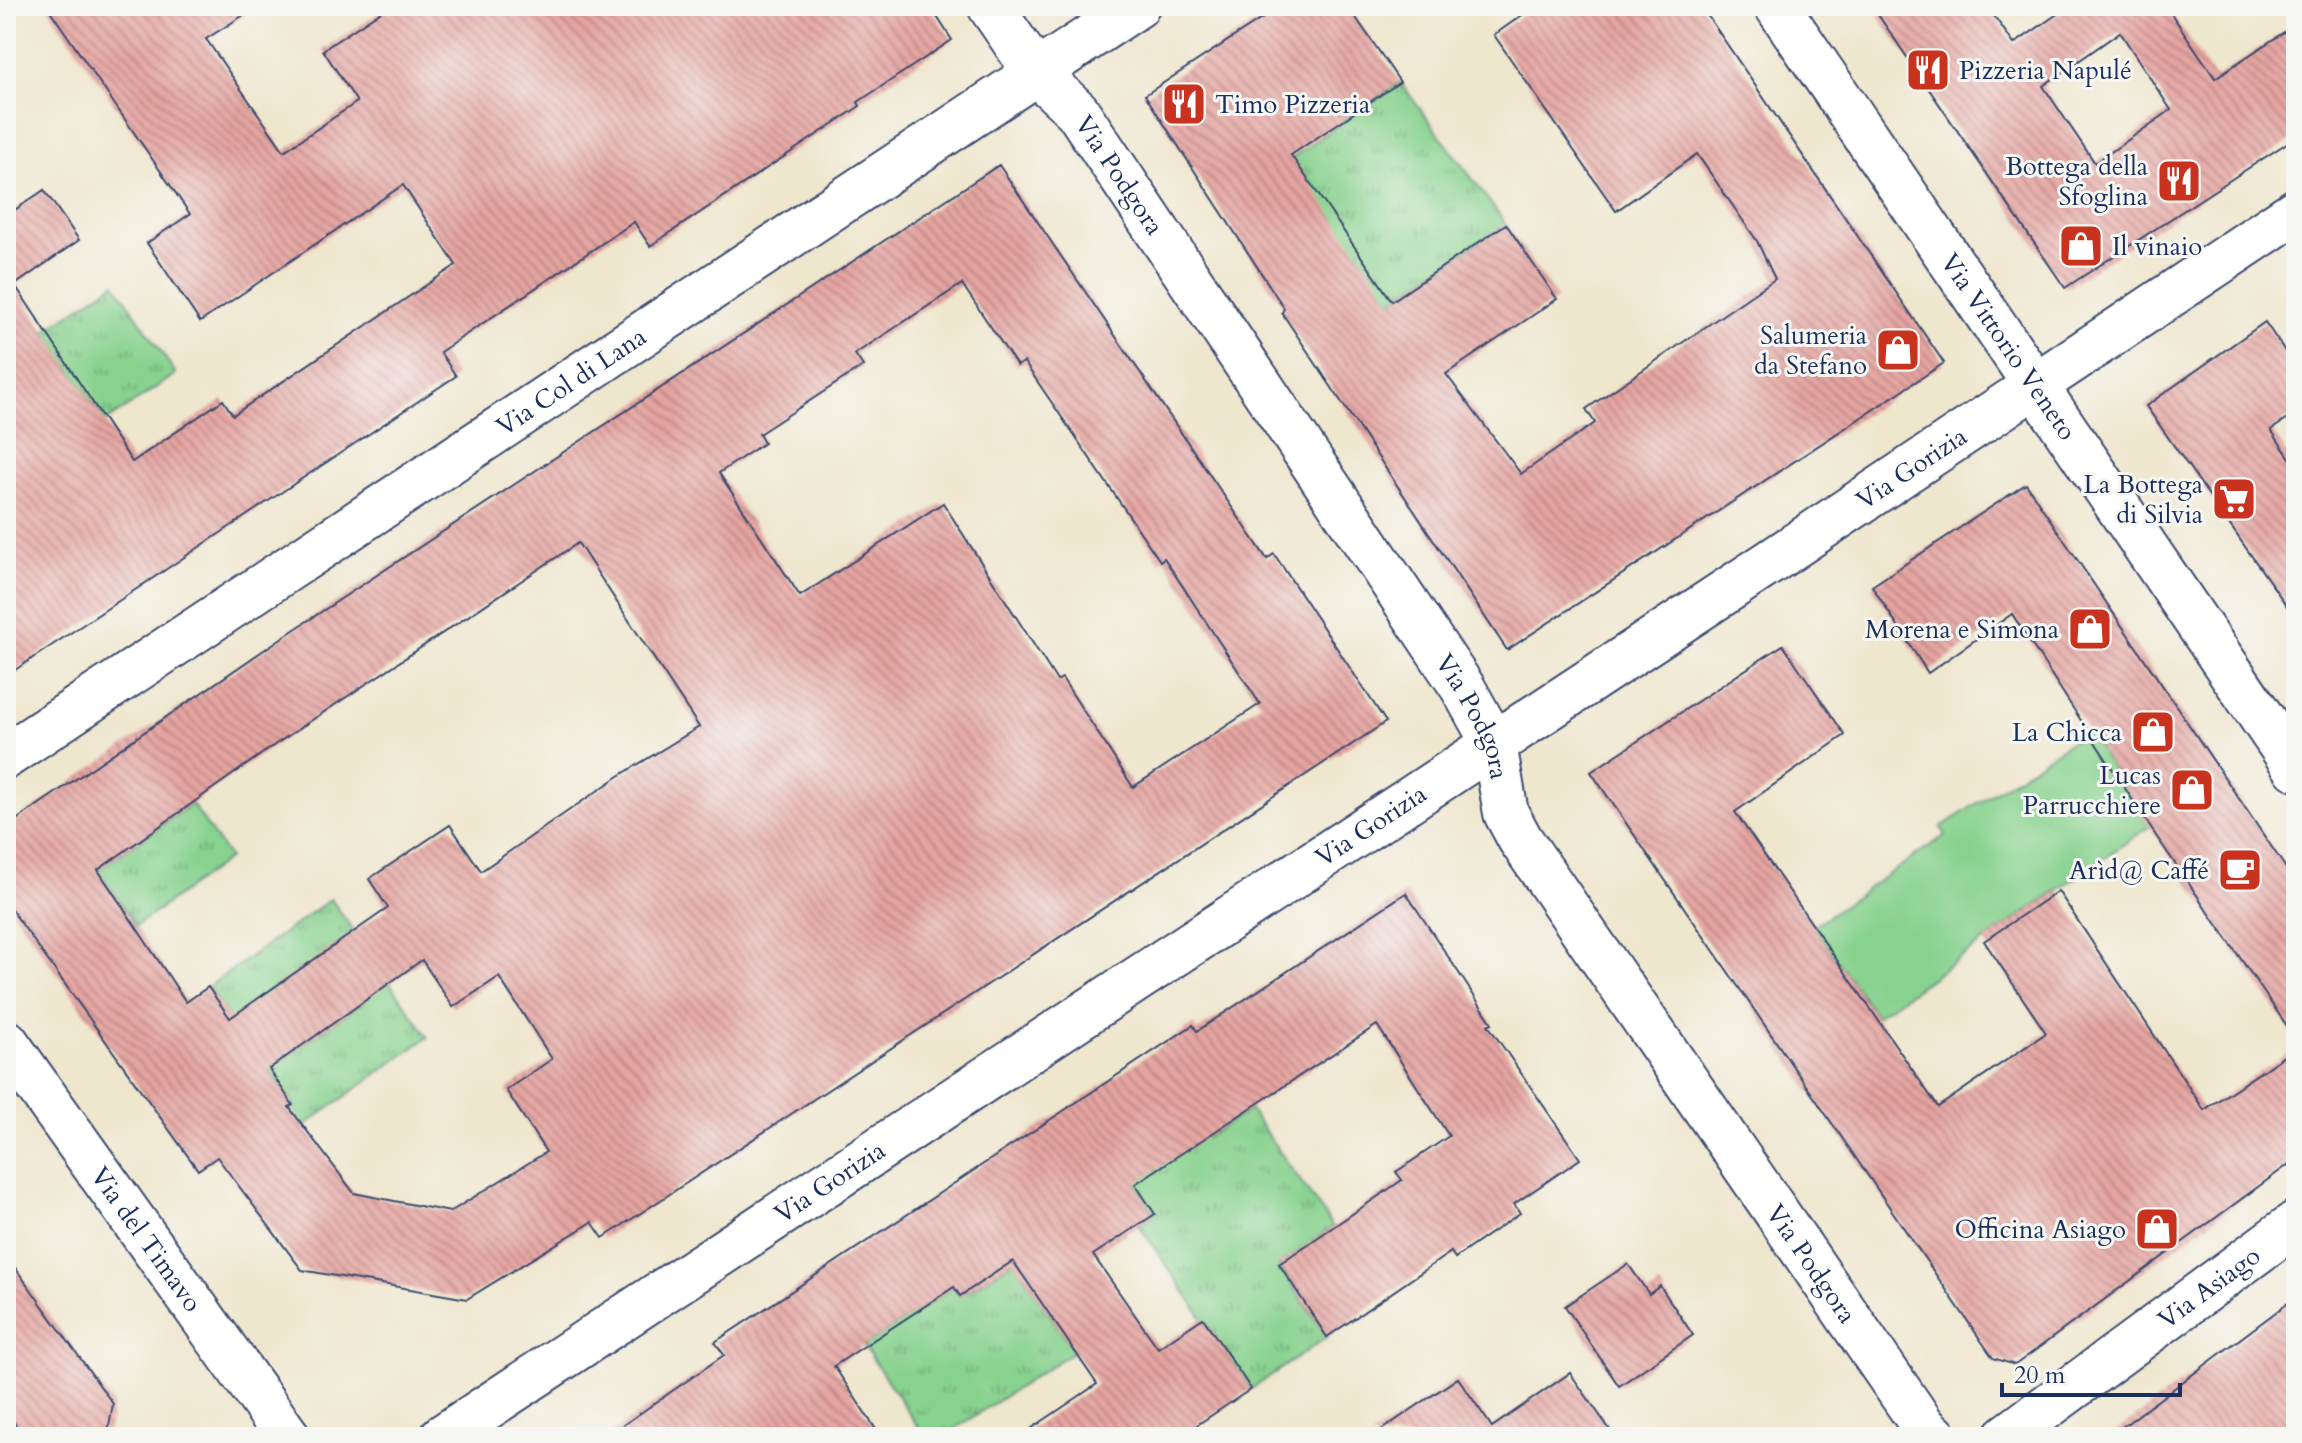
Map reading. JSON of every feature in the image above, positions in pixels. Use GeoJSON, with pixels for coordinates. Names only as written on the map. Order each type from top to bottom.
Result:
{"type":"FeatureCollection","features":[{"type":"Feature","properties":{"kind":"street","name":"Via Podgora"},"geometry":{"type":"LineString","coordinates":[[990,6],[1036,73],[1077,111],[1463,688],[1494,744],[1506,813],[1520,839],[1924,1427],[1935,1437]]}},
{"type":"Feature","properties":{"kind":"street","name":"Via Col di Lana"},"geometry":{"type":"LineString","coordinates":[[6,756],[1137,6]]}},
{"type":"Feature","properties":{"kind":"street","name":"Via Vittorio Veneto"},"geometry":{"type":"LineString","coordinates":[[1777,6],[2296,768]]}},
{"type":"Feature","properties":{"kind":"street","name":"Via Gorizia"},"geometry":{"type":"LineString","coordinates":[[442,1437],[2036,386],[2296,211]]}},
{"type":"Feature","properties":{"kind":"street","name":"Via del Timavo"},"geometry":{"type":"LineString","coordinates":[[6,1042],[288,1437]]}},
{"type":"Feature","properties":{"kind":"street","name":"Via Asiago"},"geometry":{"type":"LineString","coordinates":[[2006,1437],[2296,1223]]}},
{"type":"Feature","properties":{"kind":"green space"},"geometry":{"type":"Polygon","coordinates":[[[1400,82],[1506,224],[1387,304],[1286,162],[1400,82]]]}},
{"type":"Feature","properties":{"kind":"green space"},"geometry":{"type":"Polygon","coordinates":[[[115,283],[176,374],[105,422],[45,331],[115,283]]]}},
{"type":"Feature","properties":{"kind":"green space"},"geometry":{"type":"Polygon","coordinates":[[[2087,731],[2150,826],[1876,1016],[1813,926],[1946,835],[1941,827],[2087,731]]]}},
{"type":"Feature","properties":{"kind":"green space"},"geometry":{"type":"Polygon","coordinates":[[[192,804],[229,858],[136,926],[98,870],[192,804]]]}},
{"type":"Feature","properties":{"kind":"green space"},"geometry":{"type":"Polygon","coordinates":[[[331,899],[428,1037],[290,1136],[276,1116],[293,1104],[269,1069],[366,1000],[230,1018],[208,987],[331,899]]]}},
{"type":"Feature","properties":{"kind":"green space"},"geometry":{"type":"Polygon","coordinates":[[[1250,1110],[1333,1227],[1279,1265],[1327,1337],[1251,1389],[1139,1225],[1155,1214],[1126,1171],[1197,1124],[1206,1138],[1250,1110]]]}},
{"type":"Feature","properties":{"kind":"green space"},"geometry":{"type":"Polygon","coordinates":[[[1014,1261],[1074,1351],[942,1437],[925,1437],[864,1346],[954,1287],[960,1296],[1014,1261]]]}},
{"type":"Feature","properties":{"kind":"building"},"geometry":{"type":"Polygon","coordinates":[[[47,6],[258,6],[206,39],[284,151],[357,102],[323,50],[389,6],[930,6],[952,40],[858,102],[860,106],[650,246],[634,222],[440,352],[456,376],[6,676],[6,216],[44,190],[79,240],[15,285],[132,462],[223,400],[233,415],[456,265],[403,185],[200,322],[147,243],[190,214],[47,6]]]}},
{"type":"Feature","properties":{"kind":"building"},"geometry":{"type":"Polygon","coordinates":[[[1281,6],[1348,6],[1400,82],[1291,155],[1392,301],[1506,224],[1557,299],[1446,374],[1521,474],[1595,423],[1586,409],[1775,279],[1757,241],[1697,154],[1616,211],[1494,35],[1535,6],[1701,6],[1944,363],[1507,650],[1282,313],[1284,308],[1145,95],[1281,6]]]}},
{"type":"Feature","properties":{"kind":"building"},"geometry":{"type":"Polygon","coordinates":[[[1872,6],[1987,6],[2014,44],[2069,6],[2166,6],[2215,78],[2296,24],[2296,137],[2065,288],[1872,6]],[[2120,32],[2043,86],[2095,163],[2171,110],[2120,32]]]}},
{"type":"Feature","properties":{"kind":"building"},"geometry":{"type":"Polygon","coordinates":[[[999,165],[1267,559],[1274,554],[1386,722],[603,1238],[592,1222],[467,1299],[302,1270],[217,1157],[198,1170],[6,902],[6,827],[280,639],[999,165]],[[962,284],[855,354],[863,366],[759,434],[764,443],[719,473],[800,596],[943,503],[1057,681],[1062,678],[1133,787],[1260,704],[1164,558],[1160,561],[1024,362],[1017,366],[962,284]],[[578,543],[273,746],[98,870],[186,1002],[208,987],[230,1018],[388,908],[369,879],[450,825],[481,871],[619,776],[699,727],[578,543]],[[422,960],[269,1069],[293,1105],[289,1107],[354,1193],[450,1212],[546,1152],[506,1090],[552,1059],[499,977],[453,1007],[422,960]]]}},
{"type":"Feature","properties":{"kind":"building"},"geometry":{"type":"Polygon","coordinates":[[[2265,322],[2296,367],[2296,413],[2271,430],[2296,467],[2296,619],[2146,406],[2265,322]]]}},
{"type":"Feature","properties":{"kind":"building"},"geometry":{"type":"Polygon","coordinates":[[[2026,484],[2296,883],[2296,1039],[2154,833],[2012,614],[1928,673],[1872,586],[2026,484]]]}},
{"type":"Feature","properties":{"kind":"building"},"geometry":{"type":"Polygon","coordinates":[[[1783,645],[1845,735],[1735,812],[1938,1107],[2046,1033],[1984,941],[2058,891],[2204,1110],[2296,1048],[2296,1159],[2015,1365],[1993,1358],[1591,772],[1783,645]]]}},
{"type":"Feature","properties":{"kind":"building"},"geometry":{"type":"Polygon","coordinates":[[[1406,893],[1492,1023],[1488,1025],[1580,1159],[1514,1204],[1520,1213],[1455,1258],[1451,1252],[1327,1337],[1279,1264],[1402,1180],[1396,1172],[1449,1136],[1377,1025],[1135,1184],[1155,1214],[1093,1255],[1158,1348],[1203,1318],[1251,1389],[1179,1437],[1019,1437],[1097,1384],[1013,1261],[960,1296],[954,1287],[834,1366],[881,1437],[606,1437],[724,1355],[715,1342],[1193,1025],[1197,1031],[1406,893]]]}},
{"type":"Feature","properties":{"kind":"building"},"geometry":{"type":"Polygon","coordinates":[[[6,1255],[113,1404],[107,1437],[24,1437],[6,1411],[6,1255]]]}},
{"type":"Feature","properties":{"kind":"building"},"geometry":{"type":"Polygon","coordinates":[[[1628,1264],[1649,1294],[1660,1286],[1693,1335],[1619,1386],[1565,1306],[1628,1264]]]}},
{"type":"Feature","properties":{"kind":"building"},"geometry":{"type":"Polygon","coordinates":[[[2296,1297],[2296,1422],[2276,1437],[2109,1437],[2296,1297]]]}},
{"type":"Feature","properties":{"kind":"building"},"geometry":{"type":"Polygon","coordinates":[[[1570,1373],[1615,1437],[1371,1437],[1458,1378],[1492,1427],[1570,1373]]]}},
{"type":"Feature","properties":{"kind":"place","name":"Pizzeria Napulé"},"geometry":{"type":"Point","coordinates":[1928,70]}},
{"type":"Feature","properties":{"kind":"place","name":"Timo Pizzeria"},"geometry":{"type":"Point","coordinates":[1184,104]}},
{"type":"Feature","properties":{"kind":"place","name":"Bottega della Sfoglina"},"geometry":{"type":"Point","coordinates":[2179,181]}},
{"type":"Feature","properties":{"kind":"place","name":"Il vinaio"},"geometry":{"type":"Point","coordinates":[2081,246]}},
{"type":"Feature","properties":{"kind":"place","name":"Salumeria da Stefano"},"geometry":{"type":"Point","coordinates":[1898,350]}},
{"type":"Feature","properties":{"kind":"place","name":"La Bottega di Silvia"},"geometry":{"type":"Point","coordinates":[2234,499]}},
{"type":"Feature","properties":{"kind":"place","name":"Morena e Simona"},"geometry":{"type":"Point","coordinates":[2090,629]}},
{"type":"Feature","properties":{"kind":"place","name":"La Chicca"},"geometry":{"type":"Point","coordinates":[2153,732]}},
{"type":"Feature","properties":{"kind":"place","name":"Lucas Parrucchiere"},"geometry":{"type":"Point","coordinates":[2192,790]}},
{"type":"Feature","properties":{"kind":"place","name":"Arìd@ Caffé"},"geometry":{"type":"Point","coordinates":[2240,870]}},
{"type":"Feature","properties":{"kind":"place","name":"Officina Asiago"},"geometry":{"type":"Point","coordinates":[2157,1229]}}]}
